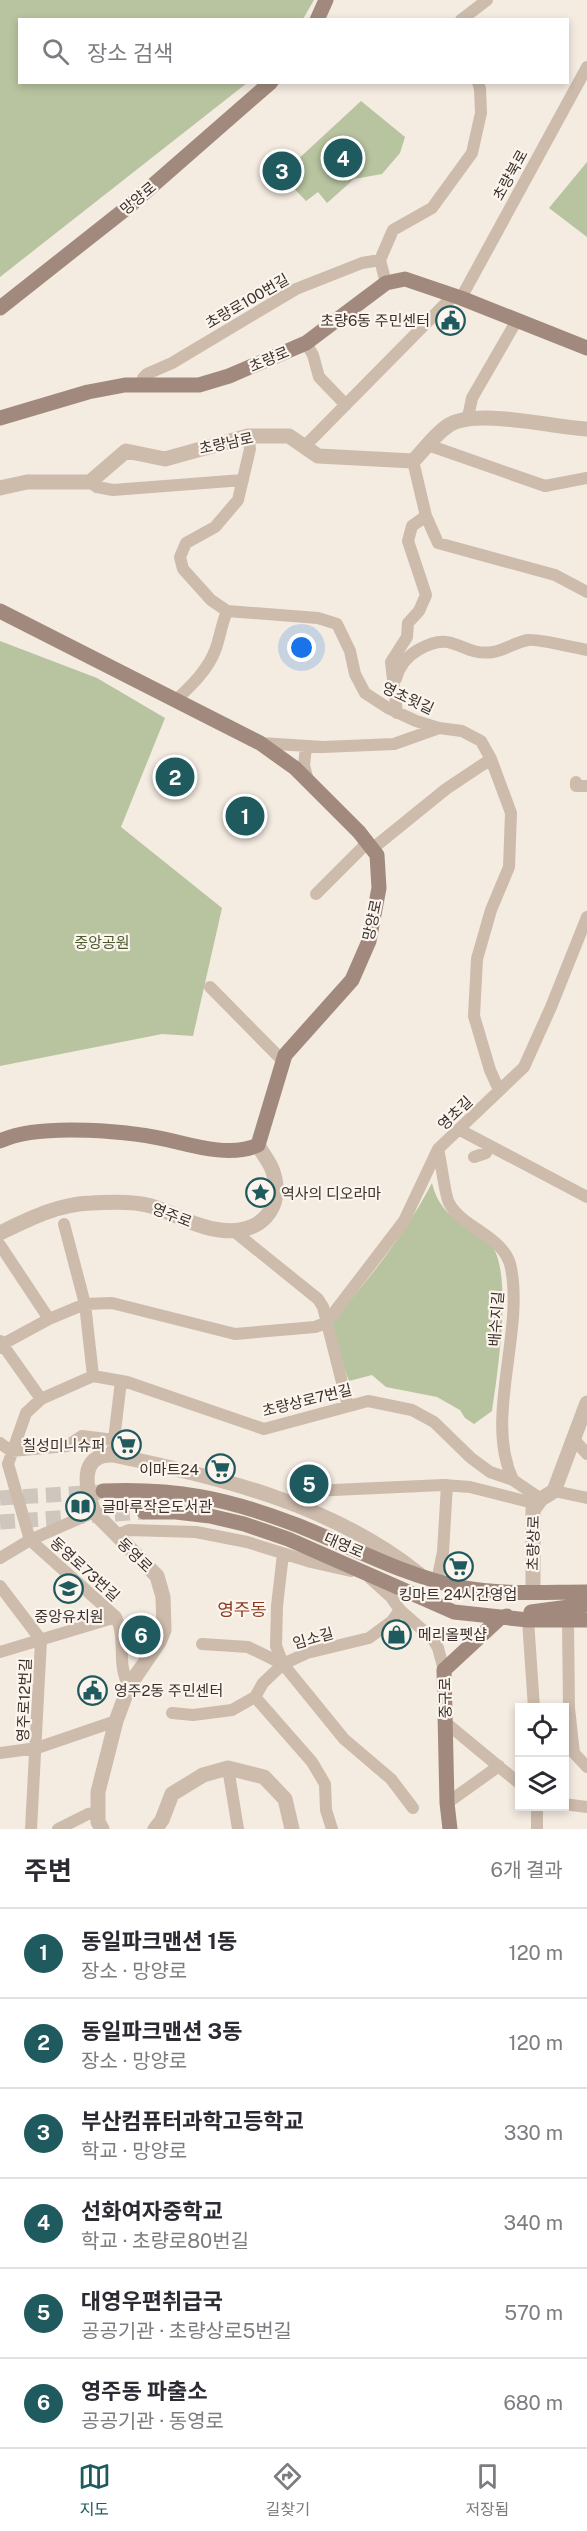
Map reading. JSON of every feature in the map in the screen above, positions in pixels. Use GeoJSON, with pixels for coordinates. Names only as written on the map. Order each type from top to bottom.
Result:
{"type":"FeatureCollection","features":[{"type":"Feature","properties":{"kind":"main road"},"geometry":{"type":"LineString","coordinates":[[317,18],[326,0]]}},
{"type":"Feature","properties":{"kind":"main road","name":"망양로"},"geometry":{"type":"LineString","coordinates":[[0,308],[128,207],[269,84]]}},
{"type":"Feature","properties":{"kind":"main road"},"geometry":{"type":"LineString","coordinates":[[386,283],[405,279],[587,348]]}},
{"type":"Feature","properties":{"kind":"main road","name":"초량로"},"geometry":{"type":"LineString","coordinates":[[0,418],[88,392],[124,385],[199,386],[229,376],[306,343],[386,283]]}},
{"type":"Feature","properties":{"kind":"main road"},"geometry":{"type":"LineString","coordinates":[[0,611],[260,743],[295,768],[370,846]]}},
{"type":"Feature","properties":{"kind":"main road","name":"망양로"},"geometry":{"type":"LineString","coordinates":[[258,1145],[284,1061],[290,1050],[352,980],[369,941],[379,888],[377,855],[370,846]]}},
{"type":"Feature","properties":{"kind":"main road"},"geometry":{"type":"LineString","coordinates":[[0,1141],[8,1137],[44,1132],[106,1130],[188,1145],[240,1151],[258,1145]]}},
{"type":"Feature","properties":{"kind":"main road","name":"대영로"},"geometry":{"type":"LineString","coordinates":[[103,1491],[163,1491],[231,1503],[295,1524],[421,1576],[460,1587],[500,1592],[587,1592]]}},
{"type":"Feature","properties":{"kind":"main road","name":"대영로"},"geometry":{"type":"LineString","coordinates":[[144,1512],[188,1513],[244,1524],[288,1539],[454,1612],[528,1620],[587,1620]]}},
{"type":"Feature","properties":{"kind":"main road"},"geometry":{"type":"LineString","coordinates":[[500,1592],[584,1605],[500,1618]]}},
{"type":"Feature","properties":{"kind":"main road","name":"중구로"},"geometry":{"type":"LineString","coordinates":[[450,1829],[447,1803],[444,1670],[500,1618]]}},
{"type":"Feature","properties":{"kind":"street"},"geometry":{"type":"LineString","coordinates":[[464,18],[487,0]]}},
{"type":"Feature","properties":{"kind":"street","name":"초량북로"},"geometry":{"type":"LineString","coordinates":[[304,447],[457,297],[587,67]]}},
{"type":"Feature","properties":{"kind":"street"},"geometry":{"type":"LineString","coordinates":[[386,283],[380,260],[393,230],[432,208],[472,153],[479,131],[481,113],[479,84]]}},
{"type":"Feature","properties":{"kind":"street","name":"초량로100번길"},"geometry":{"type":"LineString","coordinates":[[143,386],[143,378],[147,374],[172,363],[296,289],[362,262],[380,260]]}},
{"type":"Feature","properties":{"kind":"street"},"geometry":{"type":"LineString","coordinates":[[468,417],[472,398],[517,320]]}},
{"type":"Feature","properties":{"kind":"street"},"geometry":{"type":"LineString","coordinates":[[306,343],[313,355],[319,377],[346,405]]}},
{"type":"Feature","properties":{"kind":"street"},"geometry":{"type":"LineString","coordinates":[[587,429],[560,428],[493,417],[468,417],[449,425],[413,461],[426,516],[438,543],[555,574],[587,592]]}},
{"type":"Feature","properties":{"kind":"street"},"geometry":{"type":"LineString","coordinates":[[175,700],[191,687],[205,668],[216,648],[227,610],[211,600],[183,569],[180,557],[186,543],[215,526],[238,500],[250,449],[248,436]]}},
{"type":"Feature","properties":{"kind":"street","name":"초량남로"},"geometry":{"type":"LineString","coordinates":[[90,482],[126,450],[165,459],[248,436],[289,436],[318,456],[413,461]]}},
{"type":"Feature","properties":{"kind":"street"},"geometry":{"type":"LineString","coordinates":[[428,446],[545,486],[587,478]]}},
{"type":"Feature","properties":{"kind":"street"},"geometry":{"type":"LineString","coordinates":[[0,488],[27,482],[90,482],[97,488],[113,490],[243,480]]}},
{"type":"Feature","properties":{"kind":"street"},"geometry":{"type":"LineString","coordinates":[[397,713],[391,662],[407,636],[408,623],[419,611],[426,595],[408,541],[411,526],[426,516]]}},
{"type":"Feature","properties":{"kind":"street","name":"영초윗길"},"geometry":{"type":"LineString","coordinates":[[227,610],[318,618],[337,624],[350,651],[355,674],[365,693],[397,713],[439,728],[462,731],[481,741],[491,759],[511,813],[509,867],[491,910],[477,959],[474,1016],[490,1070],[499,1090]]}},
{"type":"Feature","properties":{"kind":"street"},"geometry":{"type":"LineString","coordinates":[[395,682],[399,667],[413,652],[432,641],[449,641],[479,652],[493,652],[530,639],[587,650]]}},
{"type":"Feature","properties":{"kind":"street"},"geometry":{"type":"LineString","coordinates":[[260,743],[306,747],[394,744],[439,728]]}},
{"type":"Feature","properties":{"kind":"street"},"geometry":{"type":"LineString","coordinates":[[306,747],[304,765],[309,782]]}},
{"type":"Feature","properties":{"kind":"street"},"geometry":{"type":"LineString","coordinates":[[316,894],[370,846],[446,789],[491,759]]}},
{"type":"Feature","properties":{"kind":"street","name":"영초길"},"geometry":{"type":"LineString","coordinates":[[326,1323],[404,1221],[438,1149],[524,1067],[587,917]]}},
{"type":"Feature","properties":{"kind":"street"},"geometry":{"type":"LineString","coordinates":[[210,987],[284,1061]]}},
{"type":"Feature","properties":{"kind":"street"},"geometry":{"type":"LineString","coordinates":[[460,1130],[587,1197]]}},
{"type":"Feature","properties":{"kind":"street"},"geometry":{"type":"LineString","coordinates":[[235,1232],[254,1226],[267,1217],[274,1204],[276,1185],[272,1167],[258,1145]]}},
{"type":"Feature","properties":{"kind":"street","name":"배수지길"},"geometry":{"type":"LineString","coordinates":[[438,1149],[448,1202],[465,1220],[498,1246],[510,1264],[515,1296],[503,1394],[507,1467],[513,1480]]}},
{"type":"Feature","properties":{"kind":"street","name":"영주로"},"geometry":{"type":"LineString","coordinates":[[0,1233],[45,1212],[63,1206],[90,1203],[148,1205],[199,1226],[235,1232]]}},
{"type":"Feature","properties":{"kind":"street"},"geometry":{"type":"LineString","coordinates":[[64,1224],[85,1304],[93,1376]]}},
{"type":"Feature","properties":{"kind":"street"},"geometry":{"type":"LineString","coordinates":[[235,1232],[318,1299],[323,1307],[348,1406]]}},
{"type":"Feature","properties":{"kind":"street"},"geometry":{"type":"LineString","coordinates":[[0,1245],[49,1319]]}},
{"type":"Feature","properties":{"kind":"street"},"geometry":{"type":"LineString","coordinates":[[41,1399],[1,1345],[49,1319],[85,1304],[112,1304],[235,1334],[315,1327],[326,1323]]}},
{"type":"Feature","properties":{"kind":"street","name":"초량상로7번길"},"geometry":{"type":"LineString","coordinates":[[93,1376],[121,1381],[264,1429],[368,1401],[412,1410],[434,1422],[471,1458],[490,1472],[513,1480],[544,1498]]}},
{"type":"Feature","properties":{"kind":"street","name":"동영로73번길"},"geometry":{"type":"LineString","coordinates":[[93,1376],[41,1399],[26,1413],[8,1464],[30,1540],[116,1617],[122,1628],[122,1675],[129,1686]]}},
{"type":"Feature","properties":{"kind":"street"},"geometry":{"type":"LineString","coordinates":[[0,1558],[30,1540],[94,1512],[90,1500],[89,1466],[93,1459],[114,1447],[121,1381]]}},
{"type":"Feature","properties":{"kind":"street","name":"초량상로"},"geometry":{"type":"LineString","coordinates":[[533,1592],[533,1510],[544,1498],[573,1438],[587,1402]]}},
{"type":"Feature","properties":{"kind":"street"},"geometry":{"type":"LineString","coordinates":[[0,1443],[11,1451],[67,1446],[82,1436],[298,1506],[351,1528],[421,1576]]}},
{"type":"Feature","properties":{"kind":"street"},"geometry":{"type":"LineString","coordinates":[[573,1438],[587,1454]]}},
{"type":"Feature","properties":{"kind":"street"},"geometry":{"type":"LineString","coordinates":[[298,1506],[302,1498],[312,1491],[447,1485],[544,1498],[587,1497]]}},
{"type":"Feature","properties":{"kind":"street"},"geometry":{"type":"LineString","coordinates":[[437,1581],[443,1552],[447,1485]]}},
{"type":"Feature","properties":{"kind":"street","name":"동영로"},"geometry":{"type":"LineString","coordinates":[[94,1512],[116,1536],[138,1554],[157,1576],[163,1597],[164,1632],[129,1686],[116,1720],[98,1792],[97,1813],[102,1829]]}},
{"type":"Feature","properties":{"kind":"street"},"geometry":{"type":"LineString","coordinates":[[116,1536],[129,1530],[196,1532],[247,1542],[326,1566],[365,1574],[391,1598],[400,1610],[433,1639],[444,1670]]}},
{"type":"Feature","properties":{"kind":"street"},"geometry":{"type":"LineString","coordinates":[[370,1556],[379,1555],[371,1541]]}},
{"type":"Feature","properties":{"kind":"street"},"geometry":{"type":"LineString","coordinates":[[283,1554],[277,1606],[276,1646],[283,1664],[344,1739],[391,1779],[413,1808]]}},
{"type":"Feature","properties":{"kind":"street","name":"영주로12번길"},"geometry":{"type":"LineString","coordinates":[[0,1586],[41,1640],[31,1829]]}},
{"type":"Feature","properties":{"kind":"street","name":"임소길"},"geometry":{"type":"LineString","coordinates":[[172,1713],[193,1715],[232,1710],[255,1698],[263,1683],[283,1664],[307,1653],[369,1638],[392,1621],[400,1610]]}},
{"type":"Feature","properties":{"kind":"street"},"geometry":{"type":"LineString","coordinates":[[0,1652],[116,1617]]}},
{"type":"Feature","properties":{"kind":"street"},"geometry":{"type":"LineString","coordinates":[[528,1620],[534,1703]]}},
{"type":"Feature","properties":{"kind":"street"},"geometry":{"type":"LineString","coordinates":[[568,1620],[569,1708],[574,1753],[587,1767]]}},
{"type":"Feature","properties":{"kind":"street"},"geometry":{"type":"LineString","coordinates":[[202,1644],[248,1647],[283,1664]]}},
{"type":"Feature","properties":{"kind":"street"},"geometry":{"type":"LineString","coordinates":[[255,1698],[312,1762],[325,1784],[326,1810],[332,1829]]}},
{"type":"Feature","properties":{"kind":"street"},"geometry":{"type":"LineString","coordinates":[[0,1753],[37,1748],[116,1720]]}},
{"type":"Feature","properties":{"kind":"street"},"geometry":{"type":"LineString","coordinates":[[445,1722],[515,1781]]}},
{"type":"Feature","properties":{"kind":"street"},"geometry":{"type":"LineString","coordinates":[[447,1803],[498,1766]]}},
{"type":"Feature","properties":{"kind":"street"},"geometry":{"type":"LineString","coordinates":[[154,1829],[162,1820],[172,1794],[203,1775],[228,1768],[264,1777],[285,1799],[292,1829]]}},
{"type":"Feature","properties":{"kind":"street"},"geometry":{"type":"LineString","coordinates":[[228,1768],[238,1829]]}},
{"type":"Feature","properties":{"kind":"street"},"geometry":{"type":"LineString","coordinates":[[569,1805],[587,1807]]}},
{"type":"Feature","properties":{"kind":"street"},"geometry":{"type":"LineString","coordinates":[[537,1811],[537,1829]]}},
{"type":"Feature","properties":{"kind":"street"},"geometry":{"type":"LineString","coordinates":[[58,1829],[88,1814],[97,1813]]}},
{"type":"Feature","properties":{"kind":"green space"},"geometry":{"type":"Polygon","coordinates":[[[0,0],[314,0],[304,18],[18,18],[18,84],[246,84],[0,277],[0,0]]]}},
{"type":"Feature","properties":{"kind":"green space"},"geometry":{"type":"Polygon","coordinates":[[[361,101],[405,137],[400,153],[382,174],[354,179],[327,203],[318,192],[306,201],[281,175],[361,101]]]}},
{"type":"Feature","properties":{"kind":"green space"},"geometry":{"type":"Polygon","coordinates":[[[587,162],[587,237],[549,208],[587,162]]]}},
{"type":"Feature","properties":{"kind":"green space","name":"중앙공원"},"geometry":{"type":"Polygon","coordinates":[[[0,641],[97,678],[165,718],[121,827],[222,908],[193,1036],[162,1034],[0,1066],[0,641]]]}},
{"type":"Feature","properties":{"kind":"green space"},"geometry":{"type":"Polygon","coordinates":[[[432,1183],[436,1195],[448,1212],[490,1244],[497,1256],[501,1275],[502,1324],[492,1411],[474,1424],[465,1418],[460,1410],[437,1397],[386,1387],[372,1375],[349,1381],[328,1326],[384,1258],[432,1183]]]}},
{"type":"Feature","properties":{"kind":"tunnel"},"geometry":{"type":"LineString","coordinates":[[0,1498],[100,1492]]}},
{"type":"Feature","properties":{"kind":"tunnel"},"geometry":{"type":"LineString","coordinates":[[0,1522],[144,1512]]}},
{"type":"Feature","properties":{"kind":"place","name":"선화여자중학교"},"geometry":{"type":"Point","coordinates":[343,158]}},
{"type":"Feature","properties":{"kind":"place","name":"부산컴퓨터과학고등학교"},"geometry":{"type":"Point","coordinates":[282,171]}},
{"type":"Feature","properties":{"kind":"place","name":"초량6동 주민센터"},"geometry":{"type":"Point","coordinates":[451,320]}},
{"type":"Feature","properties":{"kind":"place","name":"동일파크맨션 3동"},"geometry":{"type":"Point","coordinates":[175,777]}},
{"type":"Feature","properties":{"kind":"place","name":"동일파크맨션 1동"},"geometry":{"type":"Point","coordinates":[245,816]}},
{"type":"Feature","properties":{"kind":"place","name":"역사의 디오라마"},"geometry":{"type":"Point","coordinates":[260,1193]}},
{"type":"Feature","properties":{"kind":"place","name":"칠성미니슈퍼"},"geometry":{"type":"Point","coordinates":[126,1445]}},
{"type":"Feature","properties":{"kind":"place","name":"이마트24"},"geometry":{"type":"Point","coordinates":[220,1469]}},
{"type":"Feature","properties":{"kind":"place","name":"대영우편취급국"},"geometry":{"type":"Point","coordinates":[309,1484]}},
{"type":"Feature","properties":{"kind":"place","name":"글마루작은도서관"},"geometry":{"type":"Point","coordinates":[81,1506]}},
{"type":"Feature","properties":{"kind":"place","name":"킹마트 24시간영업"},"geometry":{"type":"Point","coordinates":[458,1567]}},
{"type":"Feature","properties":{"kind":"place","name":"중앙유치원"},"geometry":{"type":"Point","coordinates":[69,1589]}},
{"type":"Feature","properties":{"kind":"place","name":"메리올펫샵"},"geometry":{"type":"Point","coordinates":[397,1634]}},
{"type":"Feature","properties":{"kind":"place","name":"영주동 파출소"},"geometry":{"type":"Point","coordinates":[141,1635]}},
{"type":"Feature","properties":{"kind":"place","name":"영주2동 주민센터"},"geometry":{"type":"Point","coordinates":[93,1690]}},
{"type":"Feature","properties":{"kind":"district","name":"영주동"},"geometry":{"type":"Point","coordinates":[242,1609]}}]}
